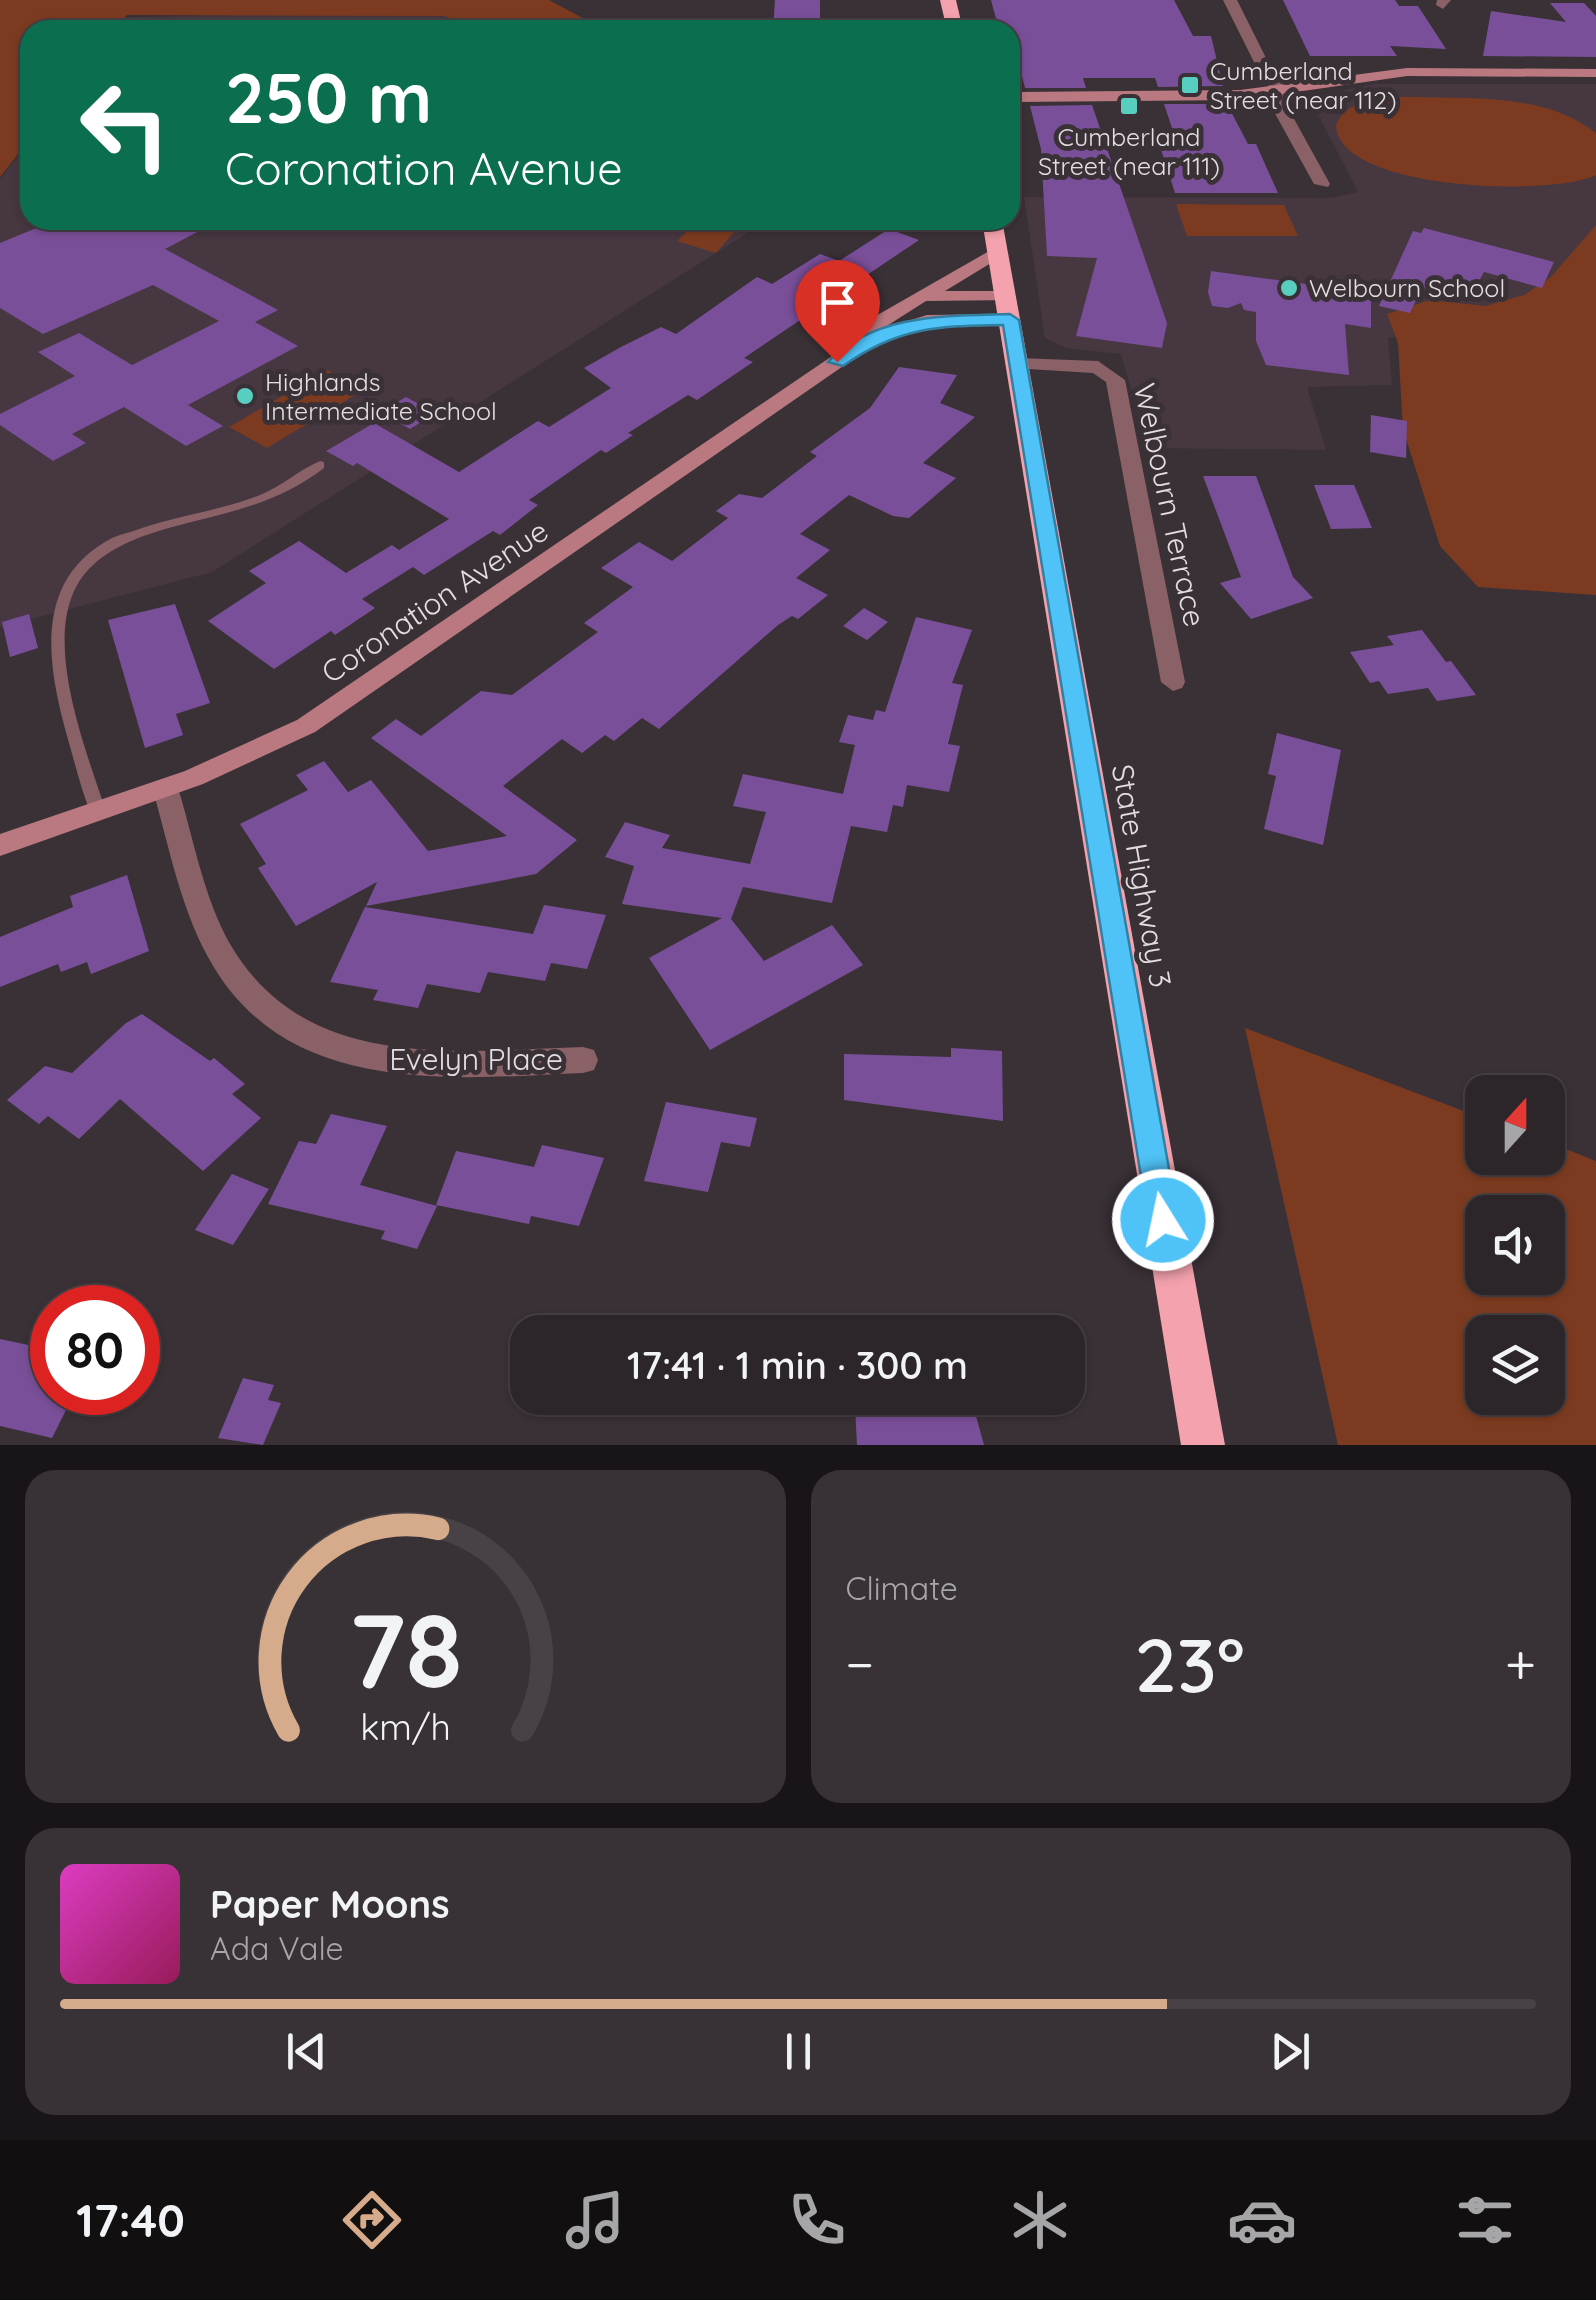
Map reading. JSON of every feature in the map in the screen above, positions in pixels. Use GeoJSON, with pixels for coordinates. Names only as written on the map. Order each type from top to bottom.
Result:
{"type":"FeatureCollection","features":[{"type":"Feature","properties":{"kind":"highway"},"geometry":{"type":"LineString","coordinates":[[994,230],[1008,308]]}},
{"type":"Feature","properties":{"kind":"highway","name":"State Highway 3"},"geometry":{"type":"LineString","coordinates":[[1008,308],[1052,584],[1203,1445]]}},
{"type":"Feature","properties":{"kind":"main road"},"geometry":{"type":"LineString","coordinates":[[1020,97],[1202,97],[1407,72],[1596,74]]}},
{"type":"Feature","properties":{"kind":"main road","name":"Coronation Avenue"},"geometry":{"type":"LineString","coordinates":[[868,340],[874,325],[998,252]]}},
{"type":"Feature","properties":{"kind":"main road"},"geometry":{"type":"LineString","coordinates":[[920,296],[1008,308]]}},
{"type":"Feature","properties":{"kind":"main road","name":"Coronation Avenue"},"geometry":{"type":"LineString","coordinates":[[0,845],[166,791],[249,757],[306,726],[868,340],[927,321],[1008,308]]}},
{"type":"Feature","properties":{"kind":"street"},"geometry":{"type":"LineString","coordinates":[[1230,0],[1265,70],[1277,81],[1274,99],[1322,184]]}},
{"type":"Feature","properties":{"kind":"street","name":"Welbourn Terrace"},"geometry":{"type":"LineString","coordinates":[[1018,364],[1098,367],[1115,380],[1174,682]]}},
{"type":"Feature","properties":{"kind":"street","name":"Evelyn Place"},"geometry":{"type":"LineString","coordinates":[[166,791],[218,950],[247,995],[287,1027],[349,1054],[385,1062],[584,1060]]}},
{"type":"Feature","properties":{"kind":"lane"},"geometry":{"type":"LineString","coordinates":[[98,812],[58,661],[54,614],[64,584],[86,559],[118,540],[258,502],[320,465]]}},
{"type":"Feature","properties":{"kind":"shaded area"},"geometry":{"type":"Polygon","coordinates":[[[0,0],[549,0],[586,20],[127,15],[123,20],[20,20],[20,152],[0,177],[0,0]]]}},
{"type":"Feature","properties":{"kind":"shaded area"},"geometry":{"type":"Polygon","coordinates":[[[503,10],[531,20],[127,20],[503,10]]]}},
{"type":"Feature","properties":{"kind":"shaded area","name":"Welbourn School"},"geometry":{"type":"Polygon","coordinates":[[[1375,84],[1596,84],[1596,253],[1491,318],[1388,338],[1392,385],[1307,387],[1326,450],[1148,448],[1121,354],[1066,348],[1045,338],[1024,197],[1330,198],[1358,192],[1309,97],[1375,84]]]}},
{"type":"Feature","properties":{"kind":"shaded area"},"geometry":{"type":"Polygon","coordinates":[[[1484,99],[1554,111],[1596,133],[1596,175],[1538,186],[1451,183],[1408,176],[1371,164],[1346,147],[1336,125],[1349,109],[1369,100],[1484,99]]]}},
{"type":"Feature","properties":{"kind":"shaded area","name":"Highlands Intermediate School"},"geometry":{"type":"Polygon","coordinates":[[[20,154],[20,230],[752,230],[212,572],[0,627],[0,179],[20,154]]]}},
{"type":"Feature","properties":{"kind":"shaded area"},"geometry":{"type":"Polygon","coordinates":[[[1176,204],[1284,205],[1298,236],[1187,236],[1176,204]]]}},
{"type":"Feature","properties":{"kind":"shaded area"},"geometry":{"type":"Polygon","coordinates":[[[1596,225],[1596,595],[1478,587],[1440,546],[1403,429],[1398,343],[1387,314],[1430,300],[1485,306],[1524,295],[1550,278],[1596,225]]]}},
{"type":"Feature","properties":{"kind":"shaded area"},"geometry":{"type":"Polygon","coordinates":[[[689,230],[734,232],[716,253],[677,241],[689,230]]]}},
{"type":"Feature","properties":{"kind":"shaded area"},"geometry":{"type":"Polygon","coordinates":[[[327,370],[365,389],[267,448],[229,427],[327,370]]]}},
{"type":"Feature","properties":{"kind":"shaded area"},"geometry":{"type":"Polygon","coordinates":[[[1245,1028],[1465,1112],[1465,1175],[1565,1175],[1565,1149],[1596,1161],[1596,1445],[1338,1445],[1245,1028]]]}},
{"type":"Feature","properties":{"kind":"building"},"geometry":{"type":"Polygon","coordinates":[[[775,0],[820,0],[820,20],[774,20],[775,0]]]}},
{"type":"Feature","properties":{"kind":"building"},"geometry":{"type":"Polygon","coordinates":[[[991,0],[1174,0],[1193,36],[1211,36],[1223,86],[1158,87],[1155,78],[1083,78],[1086,88],[1025,88],[1020,69],[1020,20],[996,20],[991,0]]]}},
{"type":"Feature","properties":{"kind":"building"},"geometry":{"type":"Polygon","coordinates":[[[1283,0],[1395,0],[1399,6],[1418,6],[1446,49],[1390,46],[1397,56],[1310,56],[1283,0]]]}},
{"type":"Feature","properties":{"kind":"building"},"geometry":{"type":"Polygon","coordinates":[[[1550,3],[1584,3],[1596,16],[1596,57],[1483,56],[1491,11],[1566,22],[1550,3]]]}},
{"type":"Feature","properties":{"kind":"building"},"geometry":{"type":"Polygon","coordinates":[[[1164,104],[1227,104],[1248,144],[1256,144],[1278,193],[1175,193],[1156,134],[1174,134],[1164,104]]]}},
{"type":"Feature","properties":{"kind":"building"},"geometry":{"type":"Polygon","coordinates":[[[1092,105],[1167,323],[1162,348],[1076,336],[1097,258],[1047,256],[1041,149],[1030,106],[1092,105]]]}},
{"type":"Feature","properties":{"kind":"building"},"geometry":{"type":"Polygon","coordinates":[[[1424,228],[1554,262],[1542,288],[1484,272],[1469,299],[1422,287],[1410,313],[1379,306],[1413,231],[1421,233],[1424,228]]]}},
{"type":"Feature","properties":{"kind":"building"},"geometry":{"type":"Polygon","coordinates":[[[32,230],[201,230],[165,249],[278,310],[255,322],[298,346],[188,405],[223,426],[186,446],[124,407],[72,434],[86,443],[53,461],[0,425],[0,414],[75,376],[38,352],[79,333],[132,365],[219,321],[153,285],[43,334],[0,308],[0,243],[32,230]]]}},
{"type":"Feature","properties":{"kind":"building"},"geometry":{"type":"Polygon","coordinates":[[[887,230],[919,240],[744,358],[753,362],[697,400],[688,395],[628,433],[633,435],[606,453],[601,450],[529,500],[538,505],[500,535],[493,531],[424,575],[413,567],[362,599],[375,608],[335,635],[331,631],[274,669],[208,621],[266,583],[249,571],[299,541],[346,573],[392,545],[399,550],[449,519],[357,463],[353,466],[326,451],[374,423],[459,472],[538,421],[549,427],[611,388],[584,368],[621,347],[661,327],[676,334],[757,277],[772,284],[820,254],[839,261],[887,230]]]}},
{"type":"Feature","properties":{"kind":"building"},"geometry":{"type":"Polygon","coordinates":[[[1211,271],[1371,293],[1371,328],[1345,324],[1349,375],[1266,365],[1256,341],[1256,312],[1244,310],[1241,303],[1228,308],[1212,306],[1208,292],[1211,271]]]}},
{"type":"Feature","properties":{"kind":"building"},"geometry":{"type":"Polygon","coordinates":[[[899,367],[957,375],[940,403],[975,417],[923,463],[956,478],[909,518],[893,516],[849,495],[800,534],[830,550],[796,578],[828,595],[798,619],[792,616],[778,625],[659,729],[642,718],[614,741],[605,735],[582,753],[562,739],[503,786],[577,840],[536,874],[366,906],[377,882],[296,926],[258,868],[266,864],[240,824],[308,790],[296,775],[324,761],[348,792],[371,780],[428,851],[507,836],[371,738],[396,719],[421,736],[481,691],[512,695],[598,632],[584,623],[633,587],[601,568],[639,542],[672,561],[728,518],[716,511],[739,494],[762,498],[817,456],[810,452],[870,408],[899,367]]]}},
{"type":"Feature","properties":{"kind":"building"},"geometry":{"type":"Polygon","coordinates":[[[406,397],[435,413],[410,429],[380,412],[406,397]]]}},
{"type":"Feature","properties":{"kind":"building"},"geometry":{"type":"Polygon","coordinates":[[[1371,415],[1407,421],[1406,458],[1370,452],[1371,415]]]}},
{"type":"Feature","properties":{"kind":"building"},"geometry":{"type":"Polygon","coordinates":[[[1203,476],[1256,476],[1293,577],[1313,598],[1251,619],[1220,583],[1241,577],[1203,476]]]}},
{"type":"Feature","properties":{"kind":"building"},"geometry":{"type":"Polygon","coordinates":[[[1314,485],[1354,485],[1372,528],[1331,529],[1314,485]]]}},
{"type":"Feature","properties":{"kind":"building"},"geometry":{"type":"Polygon","coordinates":[[[175,604],[210,703],[176,714],[183,735],[145,748],[108,620],[175,604]]]}},
{"type":"Feature","properties":{"kind":"building"},"geometry":{"type":"Polygon","coordinates":[[[864,608],[888,622],[867,640],[843,626],[864,608]]]}},
{"type":"Feature","properties":{"kind":"building"},"geometry":{"type":"Polygon","coordinates":[[[29,614],[38,648],[10,657],[2,622],[29,614]]]}},
{"type":"Feature","properties":{"kind":"building"},"geometry":{"type":"Polygon","coordinates":[[[916,617],[972,630],[952,683],[963,685],[948,744],[960,746],[949,792],[907,785],[903,807],[893,805],[887,832],[851,826],[832,903],[743,887],[731,919],[764,961],[832,925],[863,965],[710,1050],[649,958],[722,918],[622,904],[634,866],[605,857],[625,822],[670,835],[662,848],[750,864],[766,812],[733,806],[743,774],[843,794],[855,745],[839,742],[848,715],[873,720],[876,710],[885,712],[916,617]]]}},
{"type":"Feature","properties":{"kind":"building"},"geometry":{"type":"Polygon","coordinates":[[[1422,630],[1476,695],[1437,701],[1428,688],[1388,694],[1379,681],[1370,683],[1350,652],[1394,645],[1387,636],[1422,630]]]}},
{"type":"Feature","properties":{"kind":"building"},"geometry":{"type":"Polygon","coordinates":[[[1277,733],[1341,750],[1323,845],[1264,829],[1276,776],[1268,774],[1277,733]]]}},
{"type":"Feature","properties":{"kind":"building"},"geometry":{"type":"Polygon","coordinates":[[[127,875],[149,951],[91,974],[87,962],[61,972],[58,964],[0,987],[0,937],[73,907],[70,896],[127,875]]]}},
{"type":"Feature","properties":{"kind":"building"},"geometry":{"type":"Polygon","coordinates":[[[544,905],[606,915],[587,969],[551,963],[545,981],[488,972],[480,993],[427,984],[418,1008],[373,1000],[378,990],[330,982],[365,907],[533,934],[544,905]]]}},
{"type":"Feature","properties":{"kind":"building"},"geometry":{"type":"Polygon","coordinates":[[[142,1014],[210,1061],[214,1058],[245,1084],[232,1094],[261,1118],[203,1171],[120,1099],[79,1139],[48,1116],[39,1124],[7,1100],[45,1066],[72,1073],[126,1023],[142,1014]]]}},
{"type":"Feature","properties":{"kind":"building"},"geometry":{"type":"Polygon","coordinates":[[[951,1048],[1002,1051],[1003,1121],[844,1100],[844,1054],[951,1057],[951,1048]]]}},
{"type":"Feature","properties":{"kind":"building"},"geometry":{"type":"Polygon","coordinates":[[[666,1102],[757,1118],[750,1147],[721,1142],[708,1192],[644,1181],[666,1102]]]}},
{"type":"Feature","properties":{"kind":"building"},"geometry":{"type":"Polygon","coordinates":[[[331,1114],[387,1126],[360,1185],[437,1206],[417,1249],[381,1239],[385,1231],[268,1204],[299,1141],[316,1144],[331,1114]]]}},
{"type":"Feature","properties":{"kind":"building"},"geometry":{"type":"Polygon","coordinates":[[[542,1145],[604,1158],[579,1226],[531,1216],[529,1224],[436,1205],[456,1151],[534,1167],[542,1145]]]}},
{"type":"Feature","properties":{"kind":"building"},"geometry":{"type":"Polygon","coordinates":[[[232,1174],[269,1189],[233,1245],[195,1230],[232,1174]]]}},
{"type":"Feature","properties":{"kind":"building"},"geometry":{"type":"Polygon","coordinates":[[[0,1339],[30,1345],[30,1415],[64,1415],[52,1438],[0,1426],[0,1339]]]}},
{"type":"Feature","properties":{"kind":"building"},"geometry":{"type":"Polygon","coordinates":[[[243,1378],[274,1385],[268,1400],[281,1403],[263,1445],[218,1438],[243,1378]]]}},
{"type":"Feature","properties":{"kind":"building"},"geometry":{"type":"Polygon","coordinates":[[[855,1415],[976,1415],[984,1445],[857,1445],[855,1415]]]}},
{"type":"Feature","properties":{"kind":"place","name":"Cumberland Street (near 112)"},"geometry":{"type":"Point","coordinates":[1190,85]}},
{"type":"Feature","properties":{"kind":"place","name":"Cumberland Street (near 111)"},"geometry":{"type":"Point","coordinates":[1129,106]}},
{"type":"Feature","properties":{"kind":"place","name":"Welbourn School"},"geometry":{"type":"Point","coordinates":[1289,288]}},
{"type":"Feature","properties":{"kind":"place","name":"Highlands Intermediate School"},"geometry":{"type":"Point","coordinates":[245,396]}},
{"type":"Feature","properties":{"kind":"route"},"geometry":{"type":"LineString","coordinates":[[837,362],[868,340],[927,321],[1010,320],[1163,1220]]}}]}
